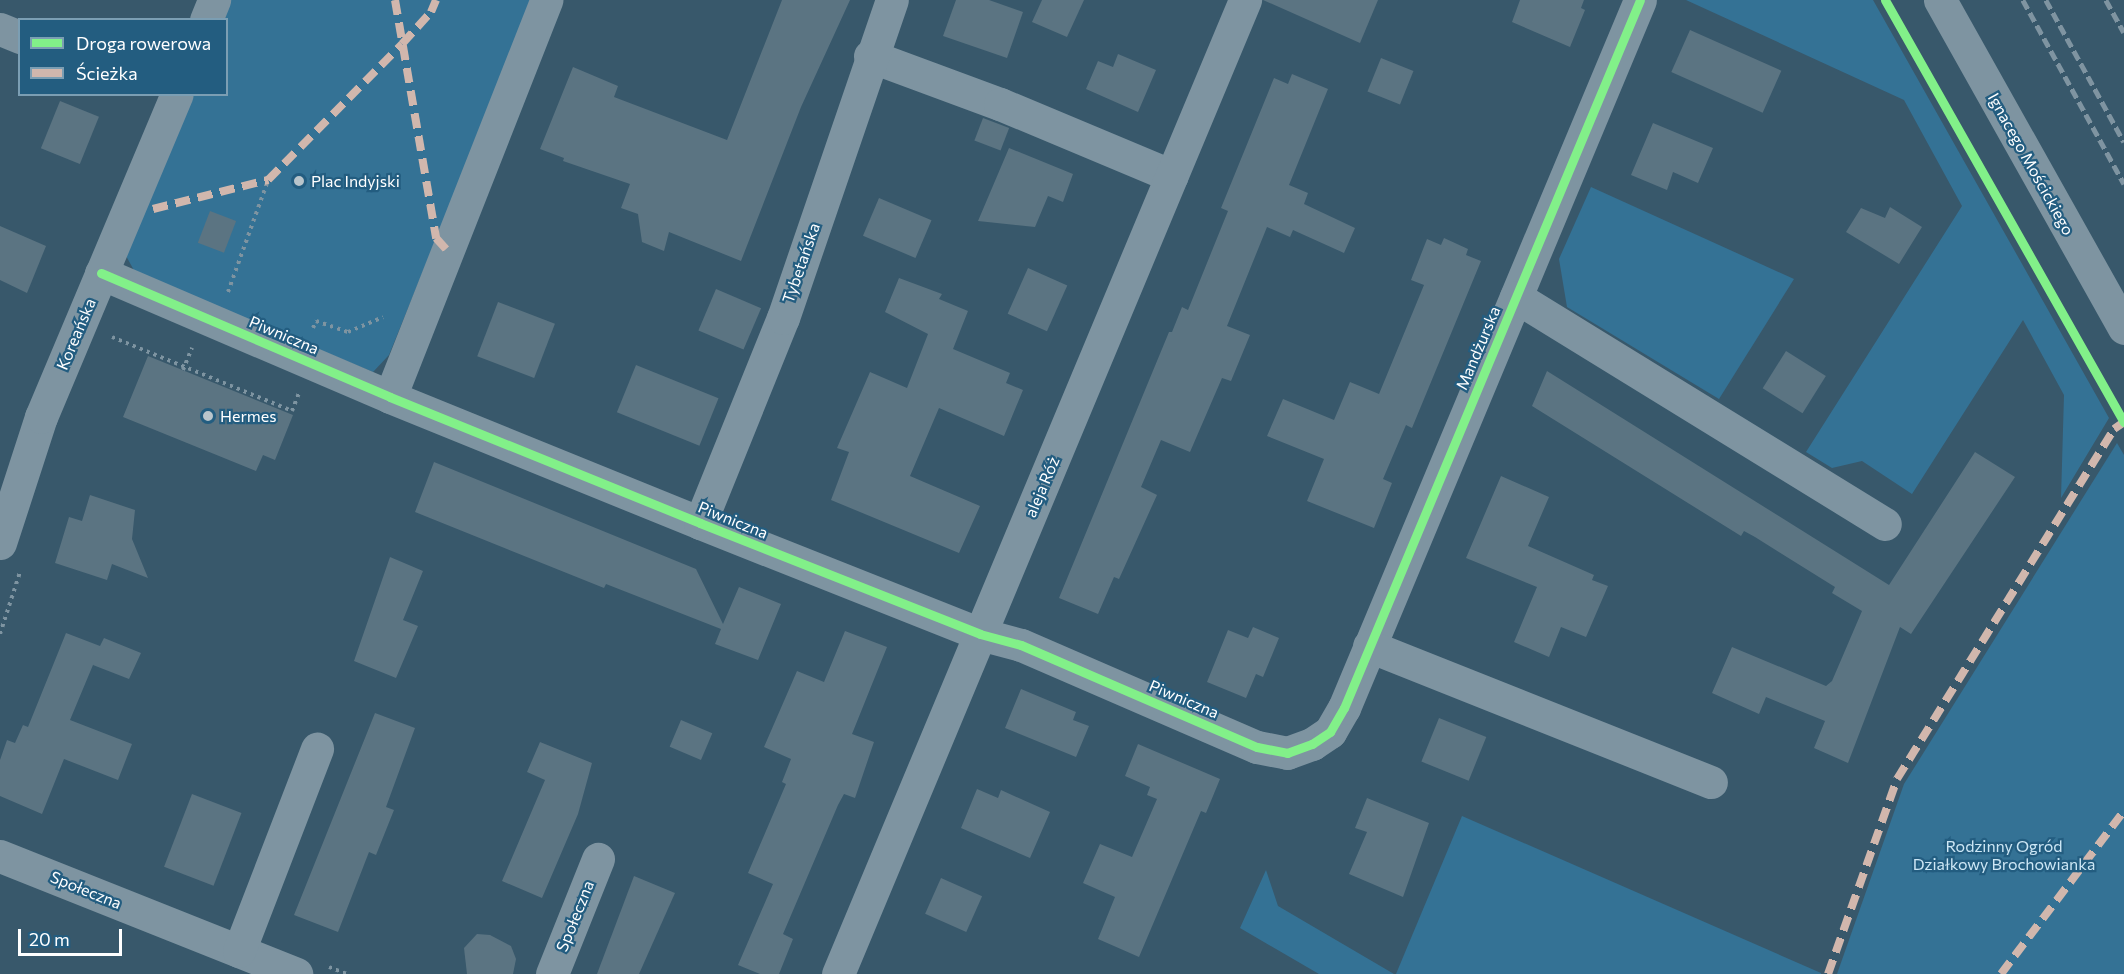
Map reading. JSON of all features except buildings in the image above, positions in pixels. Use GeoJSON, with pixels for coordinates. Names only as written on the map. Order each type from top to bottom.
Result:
{"type":"FeatureCollection","features":[{"type":"Feature","properties":{"kind":"street"},"geometry":{"type":"LineString","coordinates":[[207,18],[214,0]]}},
{"type":"Feature","properties":{"kind":"street"},"geometry":{"type":"LineString","coordinates":[[390,397],[546,0]]}},
{"type":"Feature","properties":{"kind":"street","name":"Tybetańska"},"geometry":{"type":"LineString","coordinates":[[700,523],[783,318],[870,56],[892,0]]}},
{"type":"Feature","properties":{"kind":"street","name":"aleja Róż"},"geometry":{"type":"LineString","coordinates":[[838,974],[1245,0]]}},
{"type":"Feature","properties":{"kind":"street","name":"Mandżurska"},"geometry":{"type":"LineString","coordinates":[[1344,708],[1640,0]]}},
{"type":"Feature","properties":{"kind":"street","name":"Ignacego Mościckiego"},"geometry":{"type":"LineString","coordinates":[[1940,0],[2124,328]]}},
{"type":"Feature","properties":{"kind":"street"},"geometry":{"type":"LineString","coordinates":[[0,29],[18,36]]}},
{"type":"Feature","properties":{"kind":"street"},"geometry":{"type":"LineString","coordinates":[[870,56],[1000,104],[1172,176]]}},
{"type":"Feature","properties":{"kind":"street","name":"Koreańska"},"geometry":{"type":"LineString","coordinates":[[0,543],[41,417],[172,96]]}},
{"type":"Feature","properties":{"kind":"street","name":"Piwniczna"},"geometry":{"type":"LineString","coordinates":[[101,273],[390,397],[980,634],[1021,645],[1267,749],[1287,753],[1312,744],[1330,732],[1344,708]]}},
{"type":"Feature","properties":{"kind":"street"},"geometry":{"type":"LineString","coordinates":[[1516,297],[1885,524]]}},
{"type":"Feature","properties":{"kind":"street"},"geometry":{"type":"LineString","coordinates":[[1369,646],[1711,782]]}},
{"type":"Feature","properties":{"kind":"street"},"geometry":{"type":"LineString","coordinates":[[239,951],[317,748]]}},
{"type":"Feature","properties":{"kind":"street","name":"Społeczna"},"geometry":{"type":"LineString","coordinates":[[0,856],[296,974]]}},
{"type":"Feature","properties":{"kind":"street","name":"Społeczna"},"geometry":{"type":"LineString","coordinates":[[552,974],[598,858]]}},
{"type":"Feature","properties":{"kind":"path"},"geometry":{"type":"LineString","coordinates":[[209,320],[223,305],[265,197],[268,180]]}},
{"type":"Feature","properties":{"kind":"path"},"geometry":{"type":"LineString","coordinates":[[103,333],[292,411],[316,321],[348,332],[388,315],[418,322]]}},
{"type":"Feature","properties":{"kind":"green space","name":"Plac Indyjski"},"geometry":{"type":"Polygon","coordinates":[[[228,0],[533,0],[389,355],[373,372],[136,274],[125,254],[190,96],[228,96],[228,18],[220,18],[228,0]]]}},
{"type":"Feature","properties":{"kind":"green space"},"geometry":{"type":"Polygon","coordinates":[[[1686,0],[1873,0],[2109,418],[2061,498],[2064,395],[2023,320],[1912,494],[1862,461],[1832,468],[1806,452],[1962,206],[1904,100],[1686,0]]]}},
{"type":"Feature","properties":{"kind":"green space"},"geometry":{"type":"Polygon","coordinates":[[[1591,187],[1794,279],[1719,399],[1567,307],[1559,259],[1591,187]]]}},
{"type":"Feature","properties":{"kind":"green space","name":"Rodzinny Ogród Działkowy Brochowianka"},"geometry":{"type":"Polygon","coordinates":[[[2117,443],[2124,455],[2124,974],[1837,974],[1904,784],[2117,443]]]}},
{"type":"Feature","properties":{"kind":"green space"},"geometry":{"type":"Polygon","coordinates":[[[1462,816],[1821,973],[1821,974],[1396,974],[1462,816]]]}},
{"type":"Feature","properties":{"kind":"green space"},"geometry":{"type":"Polygon","coordinates":[[[1266,870],[1278,906],[1394,974],[1319,974],[1240,928],[1266,870]]]}},
{"type":"Feature","properties":{"kind":"railway"},"geometry":{"type":"LineString","coordinates":[[2023,0],[2124,184]]}},
{"type":"Feature","properties":{"kind":"railway"},"geometry":{"type":"LineString","coordinates":[[2046,0],[2124,142]]}},
{"type":"Feature","properties":{"kind":"railway"},"geometry":{"type":"LineString","coordinates":[[2106,0],[2124,32]]}},
{"type":"Feature","properties":{"kind":"marked path"},"geometry":{"type":"LineString","coordinates":[[395,0],[436,238],[446,249]]}},
{"type":"Feature","properties":{"kind":"marked path"},"geometry":{"type":"LineString","coordinates":[[153,209],[268,180],[402,44],[431,12],[436,0]]}},
{"type":"Feature","properties":{"kind":"marked path"},"geometry":{"type":"LineString","coordinates":[[1828,974],[1897,779],[2114,429],[2124,422]]}},
{"type":"Feature","properties":{"kind":"marked path"},"geometry":{"type":"LineString","coordinates":[[2001,974],[2124,811]]}},
{"type":"Feature","properties":{"kind":"cycle path"},"geometry":{"type":"LineString","coordinates":[[101,273],[390,397],[700,523],[980,634],[1021,645],[1257,747],[1287,753],[1312,744],[1330,732],[1344,708],[1640,0]]}},
{"type":"Feature","properties":{"kind":"cycle path"},"geometry":{"type":"LineString","coordinates":[[1885,0],[2124,422]]}},
{"type":"Feature","properties":{"kind":"place","name":"Plac Indyjski"},"geometry":{"type":"Point","coordinates":[299,181]}},
{"type":"Feature","properties":{"kind":"place","name":"Hermes"},"geometry":{"type":"Point","coordinates":[208,416]}}]}
